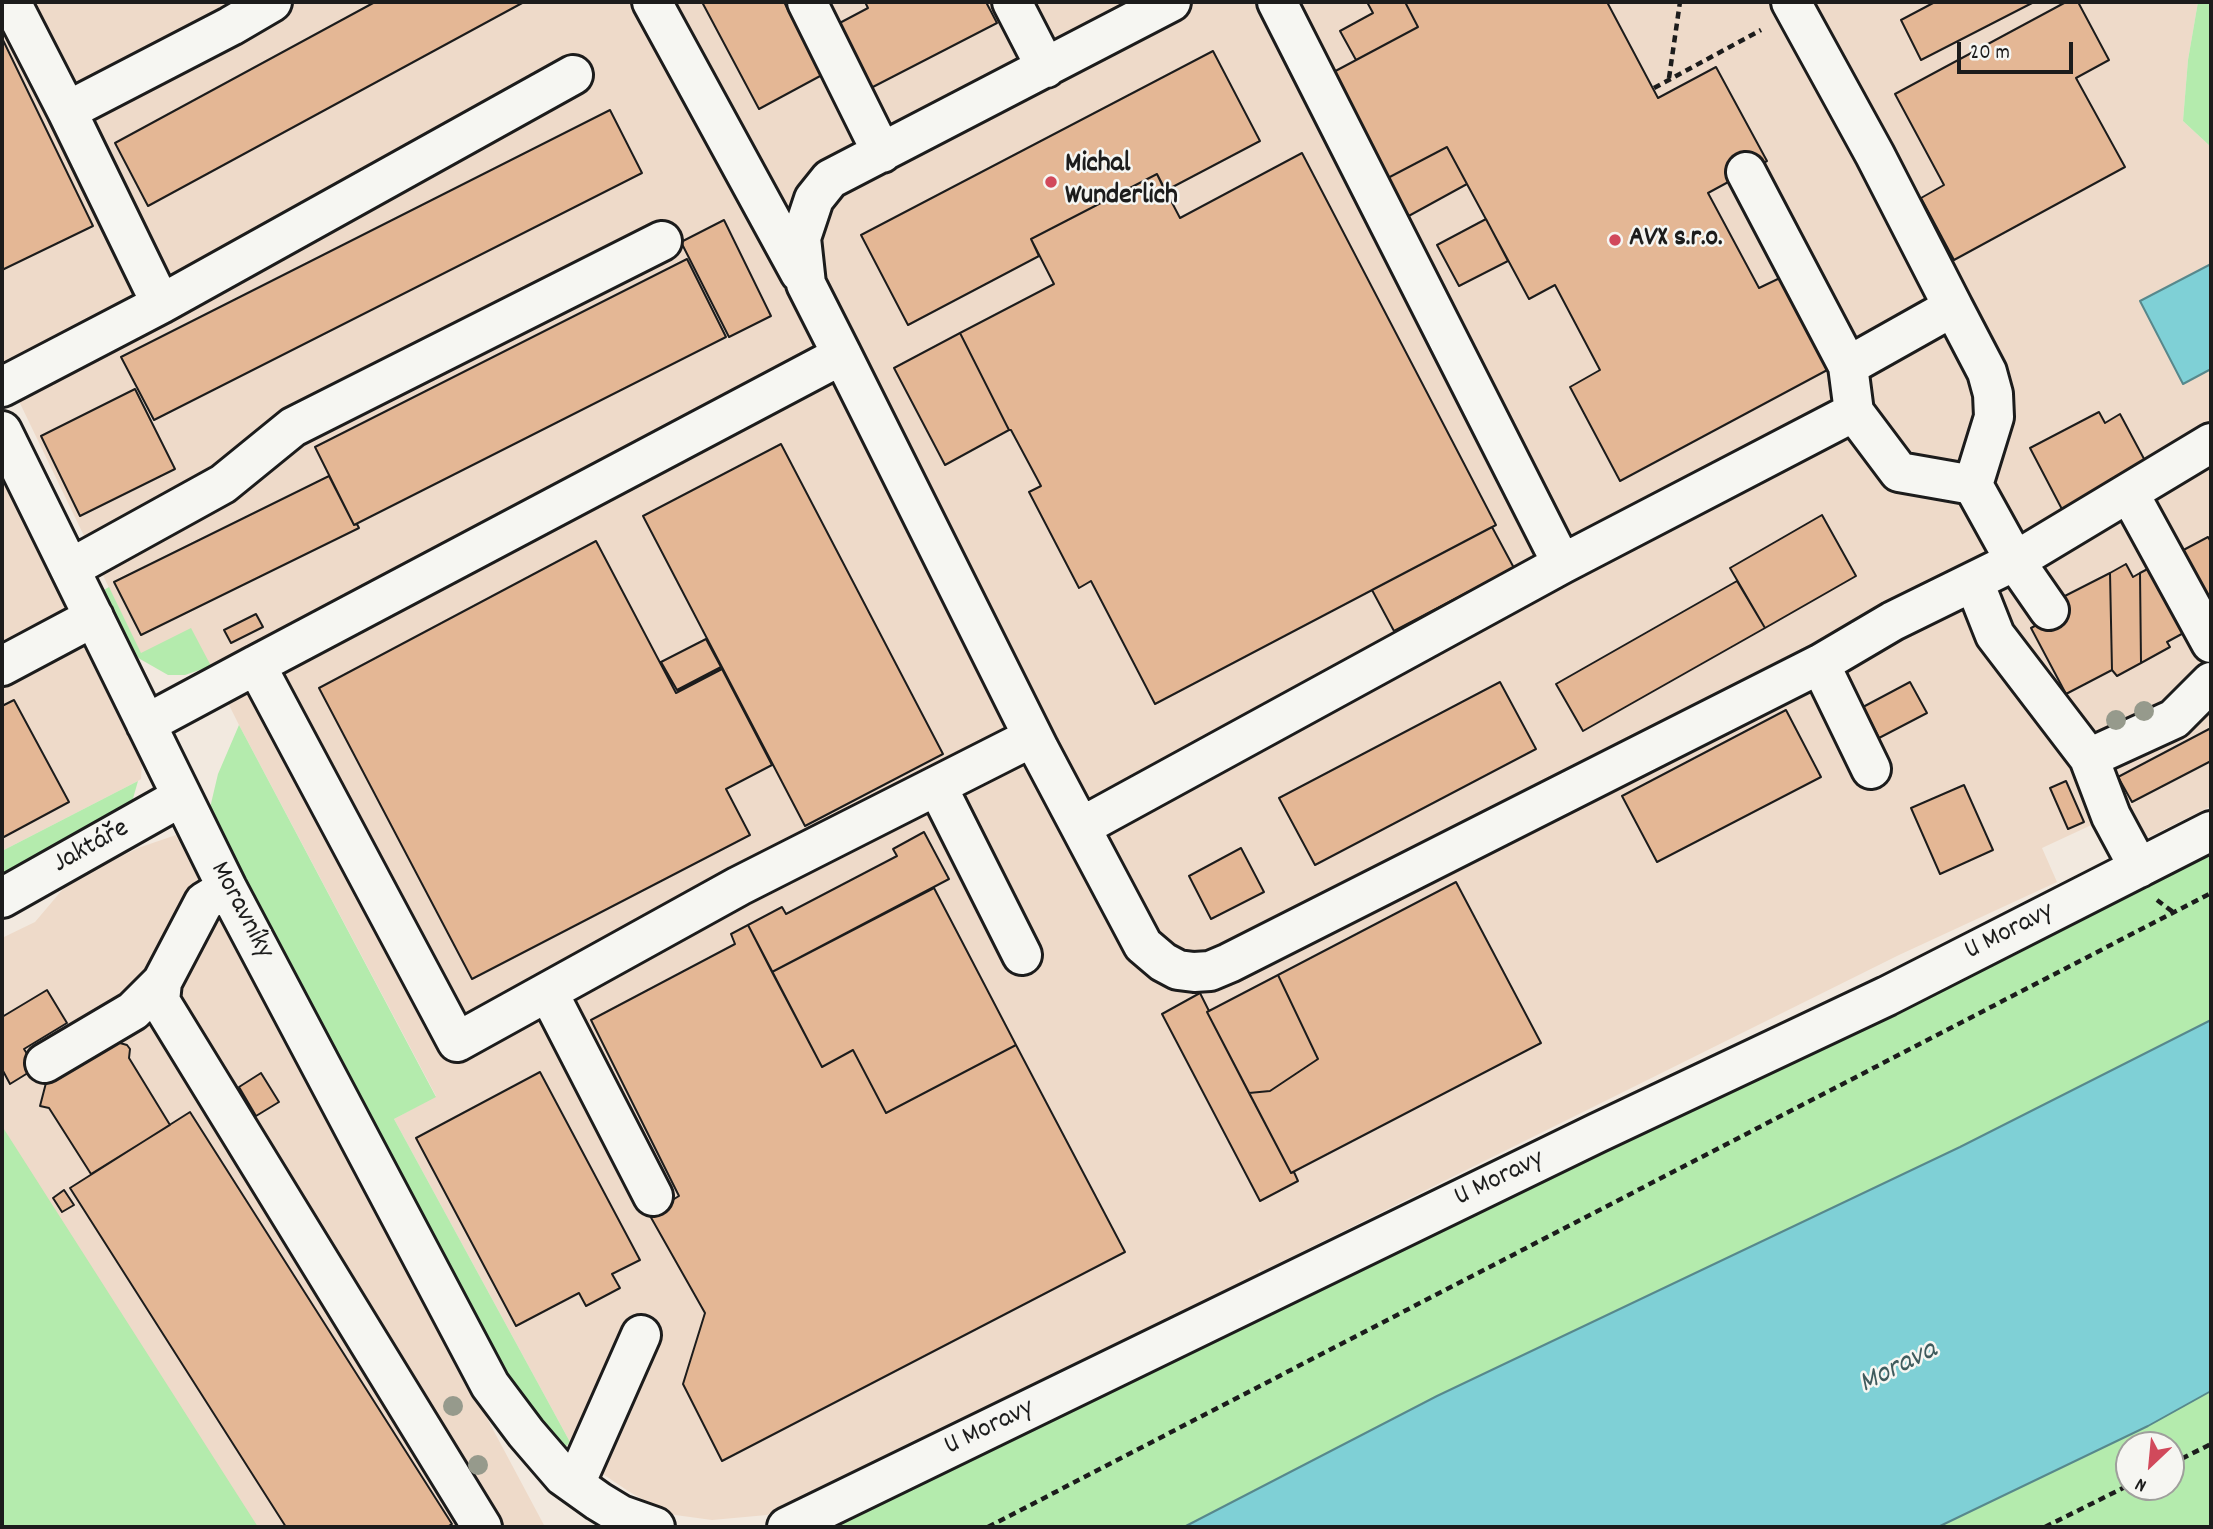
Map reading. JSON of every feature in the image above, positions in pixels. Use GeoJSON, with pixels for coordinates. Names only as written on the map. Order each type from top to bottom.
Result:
{"type":"FeatureCollection","features":[{"type":"Feature","properties":{"kind":"street"},"geometry":{"type":"LineString","coordinates":[[10,2],[161,304]]}},
{"type":"Feature","properties":{"kind":"street"},"geometry":{"type":"LineString","coordinates":[[66,111],[224,14],[272,2]]}},
{"type":"Feature","properties":{"kind":"street"},"geometry":{"type":"LineString","coordinates":[[652,2],[806,284],[1033,737],[1143,945],[1151,954],[1178,970],[1210,971],[1820,664],[1893,621],[2015,561],[2211,443]]}},
{"type":"Feature","properties":{"kind":"street"},"geometry":{"type":"LineString","coordinates":[[807,2],[882,153]]}},
{"type":"Feature","properties":{"kind":"street"},"geometry":{"type":"LineString","coordinates":[[1012,2],[1046,68]]}},
{"type":"Feature","properties":{"kind":"street"},"geometry":{"type":"LineString","coordinates":[[806,284],[801,238],[814,199],[830,179],[1171,2]]}},
{"type":"Feature","properties":{"kind":"street"},"geometry":{"type":"LineString","coordinates":[[1277,2],[1562,564]]}},
{"type":"Feature","properties":{"kind":"street"},"geometry":{"type":"LineString","coordinates":[[1793,6],[1875,155],[1987,372],[1993,394],[1994,417],[1973,485],[2015,561],[2049,610]]}},
{"type":"Feature","properties":{"kind":"street"},"geometry":{"type":"LineString","coordinates":[[2,387],[161,304],[573,75]]}},
{"type":"Feature","properties":{"kind":"street"},"geometry":{"type":"LineString","coordinates":[[1746,172],[1848,366],[1854,412],[1899,472],[1973,485]]}},
{"type":"Feature","properties":{"kind":"street"},"geometry":{"type":"LineString","coordinates":[[71,568],[223,484],[293,427],[662,241]]}},
{"type":"Feature","properties":{"kind":"street"},"geometry":{"type":"LineString","coordinates":[[1848,366],[1953,307]]}},
{"type":"Feature","properties":{"kind":"street"},"geometry":{"type":"LineString","coordinates":[[146,724],[842,355]]}},
{"type":"Feature","properties":{"kind":"street"},"geometry":{"type":"LineString","coordinates":[[1081,827],[1562,564],[1854,412]]}},
{"type":"Feature","properties":{"kind":"street","name":"Moravníky"},"geometry":{"type":"LineString","coordinates":[[7,455],[71,568],[227,888],[490,1385],[526,1433],[563,1476],[575,1485]]}},
{"type":"Feature","properties":{"kind":"street"},"geometry":{"type":"LineString","coordinates":[[2129,493],[2211,643]]}},
{"type":"Feature","properties":{"kind":"street"},"geometry":{"type":"LineString","coordinates":[[1974,582],[1995,635],[2089,758],[2111,816],[2138,867]]}},
{"type":"Feature","properties":{"kind":"street"},"geometry":{"type":"LineString","coordinates":[[2,666],[94,617]]}},
{"type":"Feature","properties":{"kind":"street"},"geometry":{"type":"LineString","coordinates":[[1820,664],[1871,769]]}},
{"type":"Feature","properties":{"kind":"street"},"geometry":{"type":"LineString","coordinates":[[256,665],[457,1042],[739,886],[1033,737]]}},
{"type":"Feature","properties":{"kind":"street"},"geometry":{"type":"LineString","coordinates":[[2089,758],[2174,719],[2211,682]]}},
{"type":"Feature","properties":{"kind":"street"},"geometry":{"type":"LineString","coordinates":[[937,786],[1022,955]]}},
{"type":"Feature","properties":{"kind":"street","name":"Jaktáře"},"geometry":{"type":"LineString","coordinates":[[2,898],[181,797]]}},
{"type":"Feature","properties":{"kind":"street","name":"U Moravy"},"geometry":{"type":"LineString","coordinates":[[787,1527],[1572,1145],[1887,996],[2211,831]]}},
{"type":"Feature","properties":{"kind":"street"},"geometry":{"type":"LineString","coordinates":[[45,1063],[133,1011],[162,982],[204,902],[227,888]]}},
{"type":"Feature","properties":{"kind":"street"},"geometry":{"type":"LineString","coordinates":[[162,982],[160,1001],[170,1019],[482,1527]]}},
{"type":"Feature","properties":{"kind":"street"},"geometry":{"type":"LineString","coordinates":[[548,992],[653,1196]]}},
{"type":"Feature","properties":{"kind":"street"},"geometry":{"type":"LineString","coordinates":[[641,1335],[575,1485],[621,1515],[655,1527]]}},
{"type":"Feature","properties":{"kind":"path"},"geometry":{"type":"LineString","coordinates":[[1669,79],[1680,2]]}},
{"type":"Feature","properties":{"kind":"path"},"geometry":{"type":"LineString","coordinates":[[1654,88],[1793,6]]}},
{"type":"Feature","properties":{"kind":"path"},"geometry":{"type":"LineString","coordinates":[[988,1527],[2211,893]]}},
{"type":"Feature","properties":{"kind":"path"},"geometry":{"type":"LineString","coordinates":[[2185,1457],[2211,1444]]}},
{"type":"Feature","properties":{"kind":"path"},"geometry":{"type":"LineString","coordinates":[[2045,1527],[2115,1492]]}},
{"type":"Feature","properties":{"kind":"shaded area"},"geometry":{"type":"Polygon","coordinates":[[[2,2],[2198,2],[2188,60],[2183,121],[2211,147],[2211,806],[2145,839],[2128,808],[2042,848],[2057,882],[1899,955],[1261,1272],[1259,1269],[1258,1276],[905,1445],[767,1515],[712,1520],[668,1514],[597,1470],[570,1442],[394,1119],[436,1096],[191,629],[141,654],[2,366],[2,2]]]}},
{"type":"Feature","properties":{"kind":"shaded area"},"geometry":{"type":"Polygon","coordinates":[[[2,473],[142,760],[141,779],[138,781],[2,851],[2,473]]]}},
{"type":"Feature","properties":{"kind":"shaded area"},"geometry":{"type":"Polygon","coordinates":[[[176,835],[545,1527],[2,1527],[2,938],[35,922],[68,883],[138,848],[176,835]]]}},
{"type":"Feature","properties":{"kind":"green space"},"geometry":{"type":"Polygon","coordinates":[[[2198,2],[2211,2],[2211,147],[2183,121],[2188,60],[2198,2]]]}},
{"type":"Feature","properties":{"kind":"green space"},"geometry":{"type":"Polygon","coordinates":[[[109,587],[141,653],[191,628],[211,666],[185,675],[168,675],[140,659],[132,652],[102,591],[109,587]]]}},
{"type":"Feature","properties":{"kind":"green space"},"geometry":{"type":"Polygon","coordinates":[[[239,725],[436,1097],[394,1119],[570,1442],[564,1449],[539,1421],[470,1317],[209,812],[218,774],[239,725]]]}},
{"type":"Feature","properties":{"kind":"green space"},"geometry":{"type":"Polygon","coordinates":[[[138,781],[130,809],[2,881],[2,851],[138,781]]]}},
{"type":"Feature","properties":{"kind":"green space"},"geometry":{"type":"Polygon","coordinates":[[[2211,840],[2211,1020],[1960,1147],[1437,1396],[1184,1527],[807,1527],[2211,840]]]}},
{"type":"Feature","properties":{"kind":"green space"},"geometry":{"type":"Polygon","coordinates":[[[2,1126],[258,1527],[2,1527],[2,1126]]]}},
{"type":"Feature","properties":{"kind":"green space"},"geometry":{"type":"Polygon","coordinates":[[[2211,1391],[2211,1527],[1938,1527],[2115,1442],[2115,1501],[2185,1501],[2185,1431],[2138,1431],[2211,1391]]]}},
{"type":"Feature","properties":{"kind":"water"},"geometry":{"type":"Polygon","coordinates":[[[2211,264],[2211,369],[2183,384],[2140,301],[2211,264]]]}},
{"type":"Feature","properties":{"kind":"water","name":"Morava"},"geometry":{"type":"Polygon","coordinates":[[[2211,1020],[2211,1391],[2138,1431],[2115,1431],[2115,1442],[1938,1527],[1184,1527],[1437,1396],[1960,1147],[2211,1020]]]}},
{"type":"Feature","properties":{"kind":"building"},"geometry":{"type":"Polygon","coordinates":[[[375,2],[524,2],[148,206],[115,143],[375,2]]]}},
{"type":"Feature","properties":{"kind":"building"},"geometry":{"type":"Polygon","coordinates":[[[702,2],[784,2],[822,75],[759,109],[702,2]]]}},
{"type":"Feature","properties":{"kind":"building"},"geometry":{"type":"Polygon","coordinates":[[[865,2],[986,2],[997,23],[867,90],[834,26],[868,8],[865,2]]]}},
{"type":"Feature","properties":{"kind":"building"},"geometry":{"type":"Polygon","coordinates":[[[1367,2],[1405,2],[1418,27],[1356,60],[1340,31],[1373,13],[1367,2]]]}},
{"type":"Feature","properties":{"kind":"building","name":"AVX s.r.o."},"geometry":{"type":"Polygon","coordinates":[[[1405,2],[1607,2],[1658,98],[1716,67],[1767,161],[1708,193],[1759,288],[1782,277],[1831,368],[1620,481],[1570,387],[1600,370],[1555,285],[1529,299],[1447,147],[1384,180],[1328,75],[1418,27],[1405,2]]]}},
{"type":"Feature","properties":{"kind":"building"},"geometry":{"type":"Polygon","coordinates":[[[1935,2],[2034,2],[1921,60],[1901,20],[1935,2]]]}},
{"type":"Feature","properties":{"kind":"building"},"geometry":{"type":"Polygon","coordinates":[[[2066,2],[2078,2],[2109,60],[2076,78],[2125,167],[1954,260],[1921,198],[1944,185],[1895,94],[2066,2]]]}},
{"type":"Feature","properties":{"kind":"building"},"geometry":{"type":"Polygon","coordinates":[[[2,38],[93,226],[2,270],[2,38]]]}},
{"type":"Feature","properties":{"kind":"building","name":"Michal Wunderlich"},"geometry":{"type":"Polygon","coordinates":[[[1213,51],[1260,141],[1165,191],[1157,174],[1031,239],[1039,256],[908,325],[861,235],[1213,51]]]}},
{"type":"Feature","properties":{"kind":"building"},"geometry":{"type":"Polygon","coordinates":[[[610,110],[642,173],[154,420],[121,357],[610,110]]]}},
{"type":"Feature","properties":{"kind":"building"},"geometry":{"type":"Polygon","coordinates":[[[1447,147],[1467,184],[1405,218],[1384,180],[1447,147]]]}},
{"type":"Feature","properties":{"kind":"building"},"geometry":{"type":"Polygon","coordinates":[[[1302,153],[1496,525],[1155,704],[1091,581],[1079,588],[1029,492],[1041,486],[960,333],[1054,284],[1031,239],[1157,174],[1180,218],[1302,153]]]}},
{"type":"Feature","properties":{"kind":"building"},"geometry":{"type":"Polygon","coordinates":[[[1486,219],[1508,261],[1459,286],[1437,245],[1486,219]]]}},
{"type":"Feature","properties":{"kind":"building"},"geometry":{"type":"Polygon","coordinates":[[[724,220],[771,316],[729,337],[681,242],[724,220]]]}},
{"type":"Feature","properties":{"kind":"building"},"geometry":{"type":"Polygon","coordinates":[[[687,259],[726,337],[354,525],[315,447],[687,259]]]}},
{"type":"Feature","properties":{"kind":"building"},"geometry":{"type":"Polygon","coordinates":[[[960,333],[1009,430],[945,465],[894,368],[960,333]]]}},
{"type":"Feature","properties":{"kind":"building"},"geometry":{"type":"Polygon","coordinates":[[[135,389],[175,469],[80,516],[41,436],[135,389]]]}},
{"type":"Feature","properties":{"kind":"building"},"geometry":{"type":"Polygon","coordinates":[[[2099,412],[2105,423],[2120,414],[2150,470],[2065,515],[2030,448],[2099,412]]]}},
{"type":"Feature","properties":{"kind":"building"},"geometry":{"type":"Polygon","coordinates":[[[781,444],[943,754],[805,826],[643,516],[781,444]]]}},
{"type":"Feature","properties":{"kind":"building"},"geometry":{"type":"Polygon","coordinates":[[[329,476],[354,525],[357,524],[359,528],[141,635],[114,582],[329,476]]]}},
{"type":"Feature","properties":{"kind":"building"},"geometry":{"type":"Polygon","coordinates":[[[1822,515],[1856,576],[1765,628],[1730,568],[1822,515]]]}},
{"type":"Feature","properties":{"kind":"building"},"geometry":{"type":"Polygon","coordinates":[[[1492,527],[1514,568],[1394,631],[1372,590],[1492,527]]]}},
{"type":"Feature","properties":{"kind":"building"},"geometry":{"type":"Polygon","coordinates":[[[2208,537],[2211,542],[2211,618],[2167,642],[2170,647],[2141,663],[2140,573],[2208,537]]]}},
{"type":"Feature","properties":{"kind":"building"},"geometry":{"type":"Polygon","coordinates":[[[596,541],[676,693],[722,669],[772,765],[726,789],[750,835],[472,979],[319,688],[596,541]]]}},
{"type":"Feature","properties":{"kind":"building"},"geometry":{"type":"Polygon","coordinates":[[[2126,564],[2133,577],[2140,573],[2141,663],[2117,676],[2112,670],[2110,573],[2126,564]]]}},
{"type":"Feature","properties":{"kind":"building"},"geometry":{"type":"Polygon","coordinates":[[[2110,573],[2112,670],[2066,694],[2031,628],[2061,612],[2055,601],[2110,573]]]}},
{"type":"Feature","properties":{"kind":"building"},"geometry":{"type":"Polygon","coordinates":[[[1737,581],[1765,628],[1583,731],[1556,684],[1737,581]]]}},
{"type":"Feature","properties":{"kind":"building"},"geometry":{"type":"Polygon","coordinates":[[[256,614],[263,627],[231,643],[224,630],[256,614]]]}},
{"type":"Feature","properties":{"kind":"building"},"geometry":{"type":"Polygon","coordinates":[[[706,639],[721,667],[677,690],[661,662],[706,639]]]}},
{"type":"Feature","properties":{"kind":"building"},"geometry":{"type":"Polygon","coordinates":[[[1500,682],[1536,749],[1315,865],[1279,798],[1500,682]]]}},
{"type":"Feature","properties":{"kind":"building"},"geometry":{"type":"Polygon","coordinates":[[[1910,682],[1927,713],[1879,738],[1863,707],[1910,682]]]}},
{"type":"Feature","properties":{"kind":"building"},"geometry":{"type":"Polygon","coordinates":[[[14,700],[69,802],[2,838],[2,706],[14,700]]]}},
{"type":"Feature","properties":{"kind":"building"},"geometry":{"type":"Polygon","coordinates":[[[1786,710],[1821,777],[1657,862],[1622,796],[1786,710]]]}},
{"type":"Feature","properties":{"kind":"building"},"geometry":{"type":"Polygon","coordinates":[[[2211,728],[2211,761],[2132,802],[2118,777],[2211,728]]]}},
{"type":"Feature","properties":{"kind":"building"},"geometry":{"type":"Polygon","coordinates":[[[2066,781],[2084,822],[2068,829],[2050,788],[2066,781]]]}},
{"type":"Feature","properties":{"kind":"building"},"geometry":{"type":"Polygon","coordinates":[[[1964,785],[1993,850],[1940,874],[1911,808],[1964,785]]]}},
{"type":"Feature","properties":{"kind":"building"},"geometry":{"type":"Polygon","coordinates":[[[924,832],[949,879],[772,972],[748,925],[782,907],[786,914],[897,856],[893,849],[924,832]]]}},
{"type":"Feature","properties":{"kind":"building"},"geometry":{"type":"Polygon","coordinates":[[[1241,848],[1264,892],[1211,919],[1189,876],[1241,848]]]}},
{"type":"Feature","properties":{"kind":"building"},"geometry":{"type":"Polygon","coordinates":[[[1456,882],[1541,1043],[1291,1173],[1249,1093],[1270,1091],[1318,1059],[1278,975],[1456,882]]]}},
{"type":"Feature","properties":{"kind":"building"},"geometry":{"type":"Polygon","coordinates":[[[934,888],[1016,1045],[886,1113],[853,1050],[822,1067],[772,972],[934,888]]]}},
{"type":"Feature","properties":{"kind":"building"},"geometry":{"type":"Polygon","coordinates":[[[748,925],[822,1067],[853,1050],[886,1113],[1016,1045],[1125,1252],[722,1461],[683,1384],[705,1313],[649,1214],[679,1196],[591,1020],[735,944],[731,934],[748,925]]]}},
{"type":"Feature","properties":{"kind":"building"},"geometry":{"type":"Polygon","coordinates":[[[1278,975],[1318,1059],[1270,1091],[1249,1093],[1207,1012],[1278,975]]]}},
{"type":"Feature","properties":{"kind":"building"},"geometry":{"type":"Polygon","coordinates":[[[47,990],[67,1023],[24,1049],[36,1068],[10,1084],[2,1069],[2,1017],[47,990]]]}},
{"type":"Feature","properties":{"kind":"building"},"geometry":{"type":"Polygon","coordinates":[[[1200,993],[1209,1011],[1207,1012],[1291,1173],[1294,1172],[1298,1181],[1260,1201],[1162,1014],[1200,993]]]}},
{"type":"Feature","properties":{"kind":"building"},"geometry":{"type":"Polygon","coordinates":[[[109,1040],[127,1045],[130,1049],[129,1058],[170,1125],[91,1174],[49,1108],[40,1106],[47,1079],[109,1040]]]}},
{"type":"Feature","properties":{"kind":"building"},"geometry":{"type":"Polygon","coordinates":[[[540,1072],[640,1260],[612,1274],[620,1288],[586,1306],[579,1293],[516,1326],[416,1138],[540,1072]]]}},
{"type":"Feature","properties":{"kind":"building"},"geometry":{"type":"Polygon","coordinates":[[[261,1073],[279,1102],[256,1116],[239,1087],[261,1073]]]}},
{"type":"Feature","properties":{"kind":"building"},"geometry":{"type":"Polygon","coordinates":[[[190,1112],[452,1524],[447,1527],[286,1527],[70,1188],[190,1112]]]}},
{"type":"Feature","properties":{"kind":"building"},"geometry":{"type":"Polygon","coordinates":[[[64,1190],[74,1205],[62,1212],[53,1198],[64,1190]]]}},
{"type":"Feature","properties":{"kind":"place","name":"Michal Wunderlich"},"geometry":{"type":"Point","coordinates":[1051,182]}},
{"type":"Feature","properties":{"kind":"place","name":"AVX s.r.o."},"geometry":{"type":"Point","coordinates":[1615,240]}}]}
